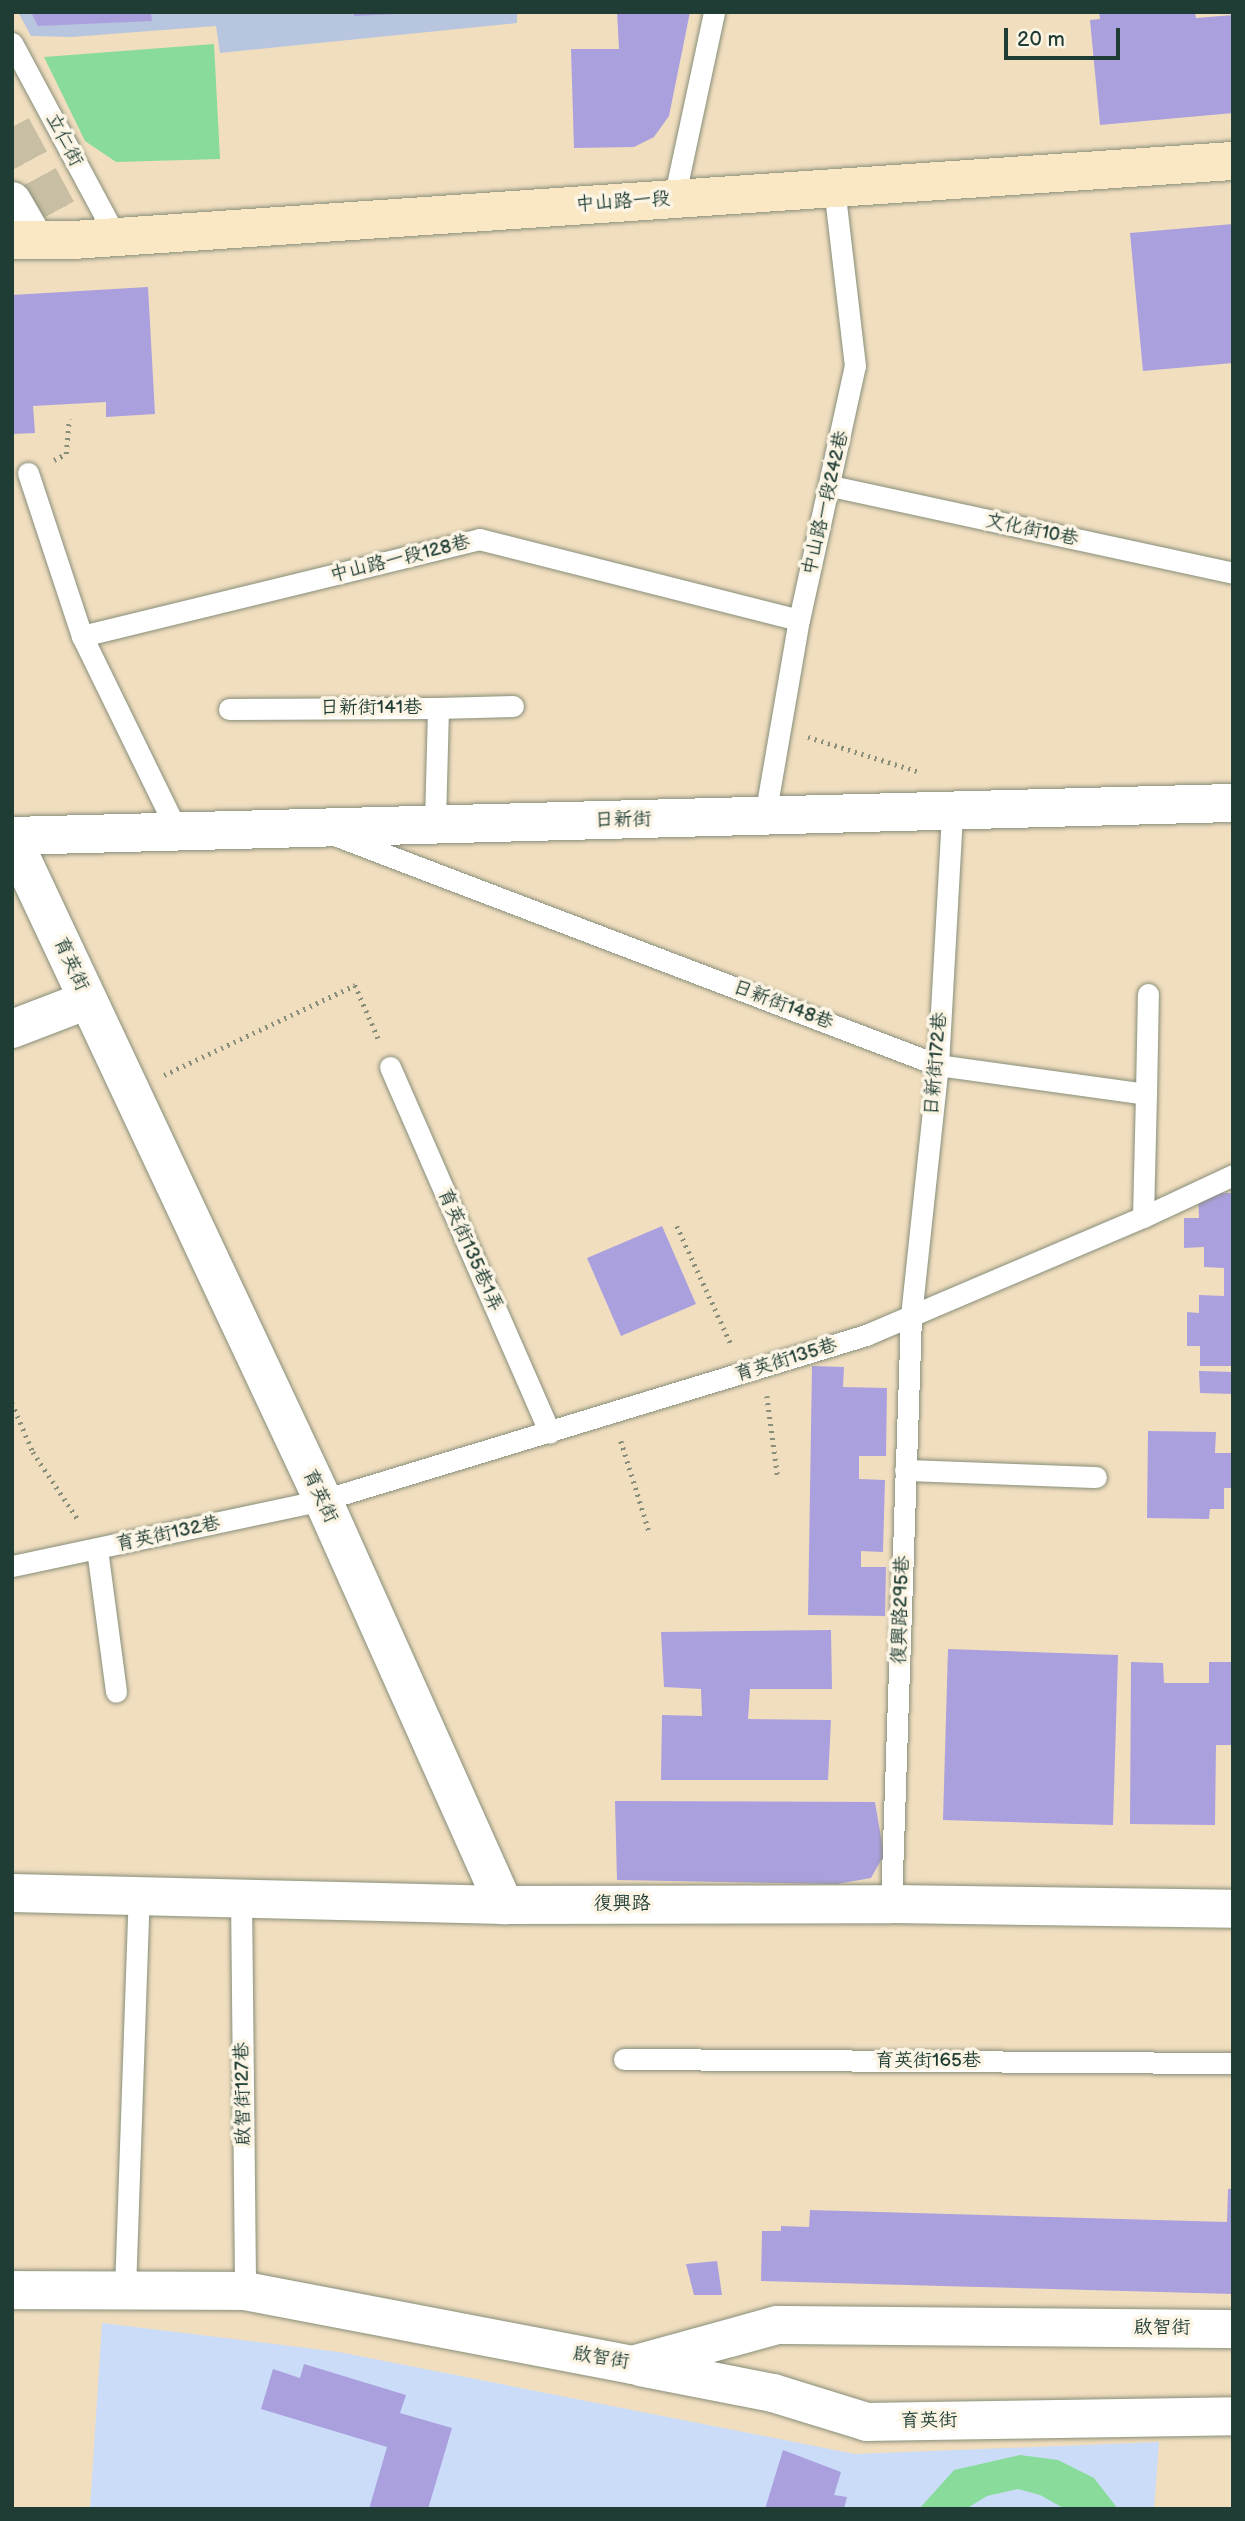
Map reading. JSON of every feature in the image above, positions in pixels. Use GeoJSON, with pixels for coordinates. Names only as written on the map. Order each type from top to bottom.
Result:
{"type":"FeatureCollection","features":[{"type":"Feature","properties":{"kind":"main road","name":"中山路一段"},"geometry":{"type":"LineString","coordinates":[[23,240],[116,237],[1233,161]]}},
{"type":"Feature","properties":{"kind":"street"},"geometry":{"type":"LineString","coordinates":[[12,201],[23,240]]}},
{"type":"Feature","properties":{"kind":"street","name":"日新街"},"geometry":{"type":"LineString","coordinates":[[12,837],[1233,803]]}},
{"type":"Feature","properties":{"kind":"street","name":"育英街"},"geometry":{"type":"LineString","coordinates":[[12,837],[323,1500],[504,1905]]}},
{"type":"Feature","properties":{"kind":"street"},"geometry":{"type":"LineString","coordinates":[[12,1030],[88,1000]]}},
{"type":"Feature","properties":{"kind":"street","name":"復興路"},"geometry":{"type":"LineString","coordinates":[[12,1893],[504,1905],[891,1904],[1233,1909]]}},
{"type":"Feature","properties":{"kind":"street","name":"啟智街"},"geometry":{"type":"LineString","coordinates":[[12,2290],[245,2291],[632,2365],[777,2325],[1233,2329]]}},
{"type":"Feature","properties":{"kind":"street","name":"育英街"},"geometry":{"type":"LineString","coordinates":[[632,2365],[773,2393],[867,2421],[1233,2416]]}},
{"type":"Feature","properties":{"kind":"lane"},"geometry":{"type":"LineString","coordinates":[[674,199],[714,12]]}},
{"type":"Feature","properties":{"kind":"lane","name":"立仁街"},"geometry":{"type":"LineString","coordinates":[[12,43],[116,237]]}},
{"type":"Feature","properties":{"kind":"lane","name":"中山路一段242巷"},"geometry":{"type":"LineString","coordinates":[[765,816],[799,620],[831,486],[855,366],[834,188]]}},
{"type":"Feature","properties":{"kind":"lane"},"geometry":{"type":"LineString","coordinates":[[28,473],[82,636],[177,831]]}},
{"type":"Feature","properties":{"kind":"lane","name":"文化街10巷"},"geometry":{"type":"LineString","coordinates":[[831,486],[1233,573]]}},
{"type":"Feature","properties":{"kind":"lane","name":"中山路一段128巷"},"geometry":{"type":"LineString","coordinates":[[82,636],[479,539],[799,620]]}},
{"type":"Feature","properties":{"kind":"lane"},"geometry":{"type":"LineString","coordinates":[[439,708],[513,706]]}},
{"type":"Feature","properties":{"kind":"lane","name":"日新街141巷"},"geometry":{"type":"LineString","coordinates":[[229,709],[439,708],[435,824]]}},
{"type":"Feature","properties":{"kind":"lane","name":"日新街172巷"},"geometry":{"type":"LineString","coordinates":[[911,1316],[937,1065],[952,811]]}},
{"type":"Feature","properties":{"kind":"lane","name":"日新街148巷"},"geometry":{"type":"LineString","coordinates":[[316,827],[937,1065],[1146,1094]]}},
{"type":"Feature","properties":{"kind":"lane"},"geometry":{"type":"LineString","coordinates":[[1143,1217],[1148,994]]}},
{"type":"Feature","properties":{"kind":"lane","name":"育英街135巷1弄"},"geometry":{"type":"LineString","coordinates":[[390,1067],[550,1433]]}},
{"type":"Feature","properties":{"kind":"lane","name":"育英街135巷"},"geometry":{"type":"LineString","coordinates":[[323,1500],[866,1335],[1143,1217],[1233,1175]]}},
{"type":"Feature","properties":{"kind":"lane","name":"復興路295巷"},"geometry":{"type":"LineString","coordinates":[[891,1904],[911,1316]]}},
{"type":"Feature","properties":{"kind":"lane"},"geometry":{"type":"LineString","coordinates":[[905,1470],[1096,1477]]}},
{"type":"Feature","properties":{"kind":"lane","name":"育英街132巷"},"geometry":{"type":"LineString","coordinates":[[12,1566],[323,1500]]}},
{"type":"Feature","properties":{"kind":"lane"},"geometry":{"type":"LineString","coordinates":[[97,1549],[117,1692]]}},
{"type":"Feature","properties":{"kind":"lane"},"geometry":{"type":"LineString","coordinates":[[125,2290],[139,1895]]}},
{"type":"Feature","properties":{"kind":"lane","name":"啟智街127巷"},"geometry":{"type":"LineString","coordinates":[[241,1897],[245,2291]]}},
{"type":"Feature","properties":{"kind":"lane","name":"育英街165巷"},"geometry":{"type":"LineString","coordinates":[[624,2059],[1233,2063]]}},
{"type":"Feature","properties":{"kind":"path"},"geometry":{"type":"LineString","coordinates":[[28,473],[66,454],[69,419]]}},
{"type":"Feature","properties":{"kind":"path"},"geometry":{"type":"LineString","coordinates":[[780,730],[844,746],[912,768],[937,781],[952,811]]}},
{"type":"Feature","properties":{"kind":"path"},"geometry":{"type":"LineString","coordinates":[[130,1090],[355,985],[390,1067]]}},
{"type":"Feature","properties":{"kind":"path"},"geometry":{"type":"LineString","coordinates":[[677,1226],[753,1370],[778,1478]]}},
{"type":"Feature","properties":{"kind":"path"},"geometry":{"type":"LineString","coordinates":[[12,1403],[33,1452],[97,1549]]}},
{"type":"Feature","properties":{"kind":"path"},"geometry":{"type":"LineString","coordinates":[[613,1414],[649,1531]]}},
{"type":"Feature","properties":{"kind":"shaded area"},"geometry":{"type":"Polygon","coordinates":[[[18,12],[517,12],[517,23],[220,53],[216,26],[71,37],[31,36],[18,12]]]}},
{"type":"Feature","properties":{"kind":"shaded area"},"geometry":{"type":"Polygon","coordinates":[[[102,2323],[339,2352],[855,2454],[1159,2442],[1154,2509],[90,2509],[102,2323]]]}},
{"type":"Feature","properties":{"kind":"green space"},"geometry":{"type":"Polygon","coordinates":[[[214,44],[220,159],[116,162],[85,141],[44,57],[214,44]]]}},
{"type":"Feature","properties":{"kind":"green space"},"geometry":{"type":"Polygon","coordinates":[[[1020,2455],[1058,2460],[1094,2478],[1118,2509],[1065,2509],[1040,2495],[1018,2489],[987,2496],[966,2509],[919,2509],[954,2470],[1020,2455]]]}},
{"type":"Feature","properties":{"kind":"building"},"geometry":{"type":"Polygon","coordinates":[[[31,12],[151,12],[152,21],[38,26],[31,12]]]}},
{"type":"Feature","properties":{"kind":"building"},"geometry":{"type":"Polygon","coordinates":[[[354,12],[395,12],[395,14],[354,16],[354,12]]]}},
{"type":"Feature","properties":{"kind":"building"},"geometry":{"type":"Polygon","coordinates":[[[617,12],[690,12],[669,116],[654,137],[634,147],[574,148],[571,49],[619,49],[617,12]]]}},
{"type":"Feature","properties":{"kind":"building"},"geometry":{"type":"Polygon","coordinates":[[[1099,12],[1195,12],[1196,18],[1233,15],[1233,113],[1100,125],[1090,20],[1100,19],[1099,12]]]}},
{"type":"Feature","properties":{"kind":"building"},"geometry":{"type":"Polygon","coordinates":[[[1233,224],[1233,363],[1143,371],[1130,233],[1233,224]]]}},
{"type":"Feature","properties":{"kind":"building"},"geometry":{"type":"Polygon","coordinates":[[[148,287],[155,414],[106,417],[106,402],[33,406],[35,433],[12,434],[12,295],[148,287]]]}},
{"type":"Feature","properties":{"kind":"building"},"geometry":{"type":"Polygon","coordinates":[[[1198,1193],[1233,1193],[1233,1366],[1200,1366],[1200,1346],[1187,1346],[1187,1312],[1199,1313],[1199,1295],[1224,1296],[1224,1268],[1204,1267],[1204,1247],[1184,1248],[1184,1218],[1199,1218],[1198,1193]]]}},
{"type":"Feature","properties":{"kind":"building"},"geometry":{"type":"Polygon","coordinates":[[[662,1226],[696,1304],[621,1336],[587,1258],[662,1226]]]}},
{"type":"Feature","properties":{"kind":"building"},"geometry":{"type":"Polygon","coordinates":[[[812,1366],[844,1367],[843,1387],[887,1388],[886,1456],[859,1456],[859,1479],[885,1480],[883,1552],[861,1551],[861,1567],[886,1567],[885,1616],[808,1615],[812,1366]]]}},
{"type":"Feature","properties":{"kind":"building"},"geometry":{"type":"Polygon","coordinates":[[[1199,1371],[1233,1372],[1233,1394],[1200,1393],[1199,1371]]]}},
{"type":"Feature","properties":{"kind":"building"},"geometry":{"type":"Polygon","coordinates":[[[1148,1431],[1216,1432],[1215,1453],[1233,1453],[1233,1488],[1224,1488],[1224,1509],[1210,1509],[1209,1519],[1147,1518],[1148,1431]]]}},
{"type":"Feature","properties":{"kind":"building"},"geometry":{"type":"Polygon","coordinates":[[[831,1630],[832,1689],[750,1689],[748,1719],[831,1720],[828,1780],[661,1780],[662,1715],[702,1716],[701,1689],[664,1687],[661,1632],[831,1630]]]}},
{"type":"Feature","properties":{"kind":"building"},"geometry":{"type":"Polygon","coordinates":[[[948,1649],[1118,1655],[1113,1825],[943,1820],[948,1649]]]}},
{"type":"Feature","properties":{"kind":"building"},"geometry":{"type":"Polygon","coordinates":[[[1131,1662],[1163,1663],[1164,1683],[1209,1683],[1209,1662],[1233,1662],[1233,1745],[1216,1745],[1215,1825],[1130,1824],[1131,1662]]]}},
{"type":"Feature","properties":{"kind":"building"},"geometry":{"type":"Polygon","coordinates":[[[615,1801],[875,1802],[884,1855],[871,1878],[837,1884],[617,1880],[615,1801]]]}},
{"type":"Feature","properties":{"kind":"building"},"geometry":{"type":"Polygon","coordinates":[[[1228,2189],[1233,2189],[1233,2294],[761,2281],[762,2231],[781,2231],[781,2226],[809,2227],[810,2210],[1227,2222],[1228,2189]]]}},
{"type":"Feature","properties":{"kind":"building"},"geometry":{"type":"Polygon","coordinates":[[[717,2261],[722,2295],[694,2295],[686,2264],[717,2261]]]}},
{"type":"Feature","properties":{"kind":"building"},"geometry":{"type":"Polygon","coordinates":[[[304,2364],[406,2395],[400,2413],[452,2428],[428,2509],[369,2509],[387,2447],[261,2409],[273,2369],[300,2378],[304,2364]]]}},
{"type":"Feature","properties":{"kind":"building"},"geometry":{"type":"Polygon","coordinates":[[[783,2450],[841,2472],[834,2495],[847,2497],[844,2509],[765,2509],[783,2450]]]}},
{"type":"Feature","properties":{"kind":"tunnel"},"geometry":{"type":"LineString","coordinates":[[12,127],[73,240]]}}]}
